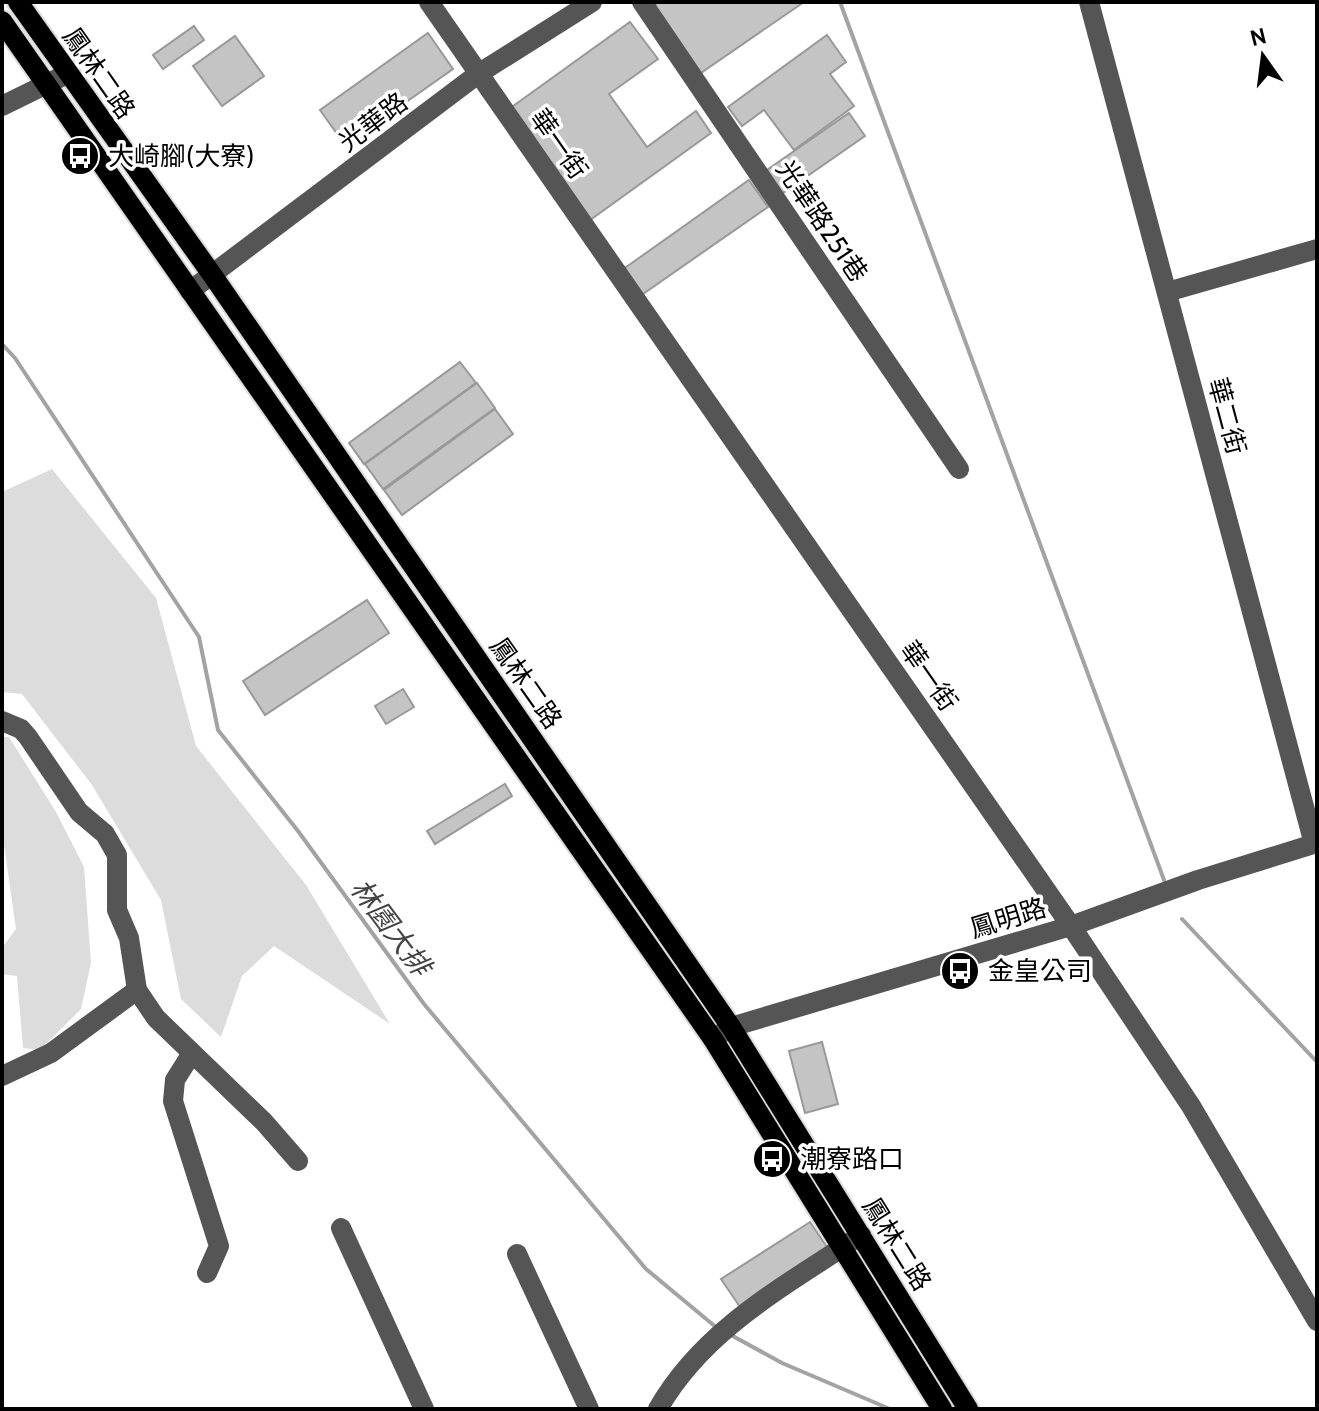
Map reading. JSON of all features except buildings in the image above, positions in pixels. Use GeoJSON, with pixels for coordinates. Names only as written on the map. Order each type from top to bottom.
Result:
{"type":"FeatureCollection","features":[{"type":"Feature","properties":{"kind":"main road","name":"鳳林二路"},"geometry":{"type":"LineString","coordinates":[[18,2],[213,276],[731,1027],[968,1409]]}},
{"type":"Feature","properties":{"kind":"main road","name":"鳳林二路"},"geometry":{"type":"LineString","coordinates":[[2,21],[713,1039],[942,1409]]}},
{"type":"Feature","properties":{"kind":"street","name":"華一街"},"geometry":{"type":"LineString","coordinates":[[429,2],[1071,926],[1191,1106],[1317,1321]]}},
{"type":"Feature","properties":{"kind":"street","name":"光華路"},"geometry":{"type":"LineString","coordinates":[[190,291],[478,74],[592,2]]}},
{"type":"Feature","properties":{"kind":"street","name":"光華路251巷"},"geometry":{"type":"LineString","coordinates":[[642,2],[959,469]]}},
{"type":"Feature","properties":{"kind":"street","name":"華二街"},"geometry":{"type":"LineString","coordinates":[[1089,2],[1315,844]]}},
{"type":"Feature","properties":{"kind":"street"},"geometry":{"type":"LineString","coordinates":[[2,106],[67,74]]}},
{"type":"Feature","properties":{"kind":"street"},"geometry":{"type":"LineString","coordinates":[[1167,292],[1317,249]]}},
{"type":"Feature","properties":{"kind":"street"},"geometry":{"type":"LineString","coordinates":[[2,721],[21,729],[28,737],[79,812],[105,834],[117,855],[117,910],[129,938],[137,990],[156,1018],[298,1161]]}},
{"type":"Feature","properties":{"kind":"street","name":"鳳明路"},"geometry":{"type":"LineString","coordinates":[[713,1039],[731,1027],[1071,926],[1198,880],[1315,844]]}},
{"type":"Feature","properties":{"kind":"street"},"geometry":{"type":"LineString","coordinates":[[2,1076],[51,1053],[137,990]]}},
{"type":"Feature","properties":{"kind":"street"},"geometry":{"type":"LineString","coordinates":[[192,1053],[175,1080],[173,1101],[219,1246],[207,1273]]}},
{"type":"Feature","properties":{"kind":"street"},"geometry":{"type":"LineString","coordinates":[[341,1228],[424,1409]]}},
{"type":"Feature","properties":{"kind":"street"},"geometry":{"type":"LineString","coordinates":[[658,1409],[681,1375],[730,1321],[861,1235]]}},
{"type":"Feature","properties":{"kind":"street"},"geometry":{"type":"LineString","coordinates":[[517,1254],[589,1409]]}},
{"type":"Feature","properties":{"kind":"shaded area"},"geometry":{"type":"Polygon","coordinates":[[[52,469],[156,598],[196,746],[306,885],[390,1024],[274,946],[242,976],[221,1037],[181,999],[161,900],[92,785],[22,694],[2,692],[2,492],[52,469]]]}},
{"type":"Feature","properties":{"kind":"shaded area"},"geometry":{"type":"Polygon","coordinates":[[[2,737],[9,737],[56,812],[84,867],[91,963],[81,1009],[40,1050],[23,1048],[17,976],[2,974],[2,948],[16,929],[2,830],[2,737]]]}},
{"type":"Feature","properties":{"kind":"waterway"},"geometry":{"type":"LineString","coordinates":[[840,2],[1164,880]]}},
{"type":"Feature","properties":{"kind":"waterway","name":"林園大排"},"geometry":{"type":"LineString","coordinates":[[2,344],[15,358],[199,637],[218,730],[298,831],[424,1004],[646,1269],[717,1328]]}},
{"type":"Feature","properties":{"kind":"waterway"},"geometry":{"type":"LineString","coordinates":[[1182,919],[1317,1062]]}},
{"type":"Feature","properties":{"kind":"waterway","name":"林園大排"},"geometry":{"type":"LineString","coordinates":[[729,1334],[782,1363],[890,1409]]}},
{"type":"Feature","properties":{"kind":"place","name":"大崎腳(大寮)"},"geometry":{"type":"Point","coordinates":[80,156]}},
{"type":"Feature","properties":{"kind":"place","name":"金皇公司"},"geometry":{"type":"Point","coordinates":[960,971]}},
{"type":"Feature","properties":{"kind":"place","name":"潮寮路口"},"geometry":{"type":"Point","coordinates":[772,1159]}}]}
